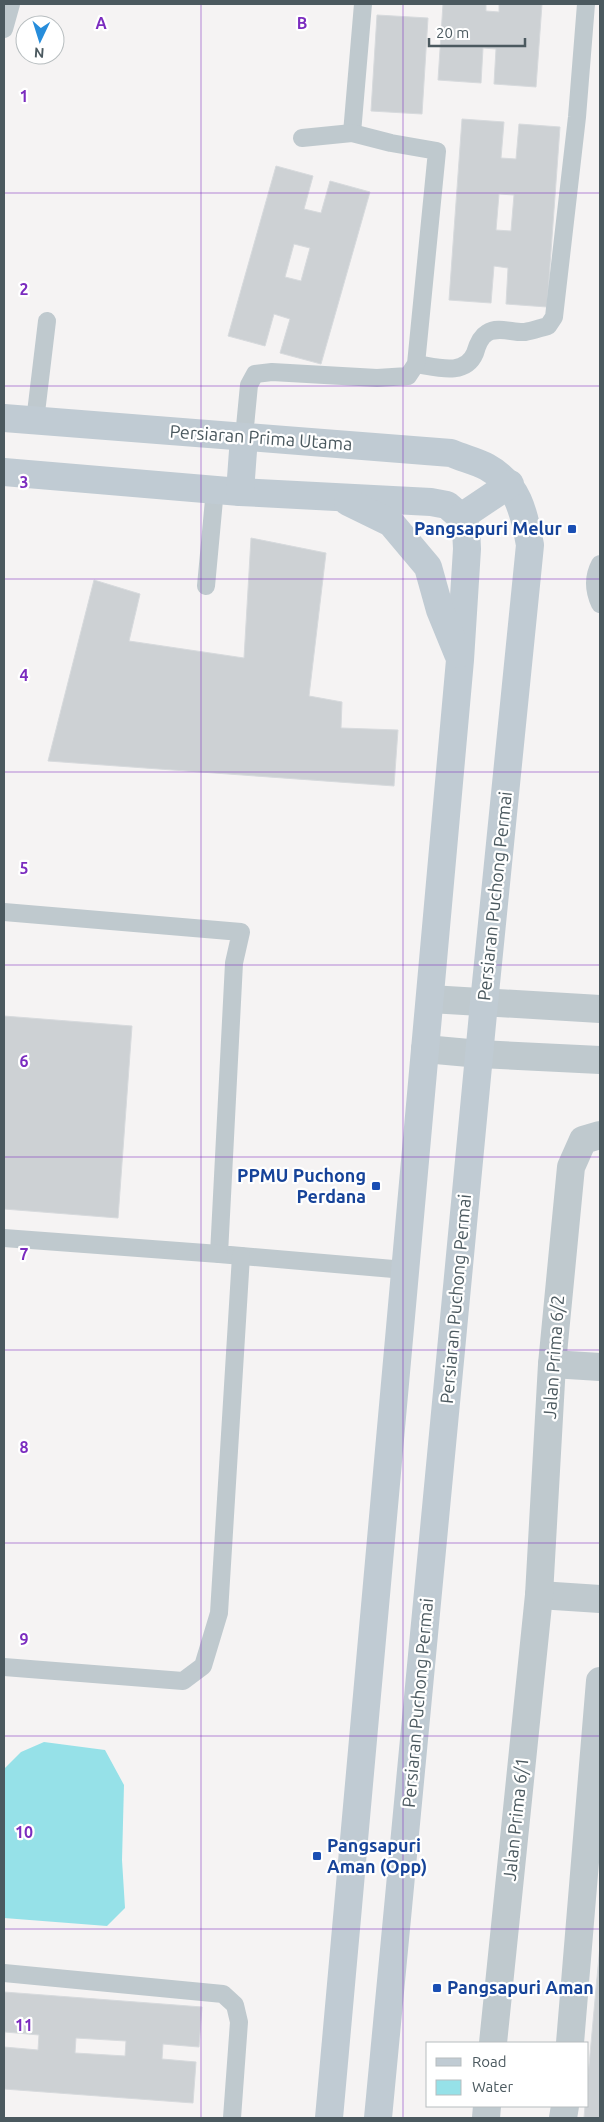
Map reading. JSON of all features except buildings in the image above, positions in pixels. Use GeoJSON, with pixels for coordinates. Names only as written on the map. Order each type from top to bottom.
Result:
{"type":"FeatureCollection","features":[{"type":"Feature","properties":{"kind":"main road","name":"Persiaran Prima Utama"},"geometry":{"type":"LineString","coordinates":[[4,418],[451,453],[487,467],[510,484]]}},
{"type":"Feature","properties":{"kind":"main road"},"geometry":{"type":"LineString","coordinates":[[227,490],[244,437]]}},
{"type":"Feature","properties":{"kind":"main road"},"geometry":{"type":"LineString","coordinates":[[4,472],[227,490],[431,502],[447,505],[461,516],[466,528],[467,549],[460,660],[329,2118]]}},
{"type":"Feature","properties":{"kind":"main road"},"geometry":{"type":"LineString","coordinates":[[461,516],[510,484]]}},
{"type":"Feature","properties":{"kind":"main road","name":"Persiaran Puchong Permai"},"geometry":{"type":"LineString","coordinates":[[378,2118],[484,1003],[530,545],[524,511],[510,484]]}},
{"type":"Feature","properties":{"kind":"main road"},"geometry":{"type":"LineString","coordinates":[[338,497],[391,523],[428,567],[440,610],[460,660]]}},
{"type":"Feature","properties":{"kind":"street"},"geometry":{"type":"LineString","coordinates":[[430,999],[600,1009]]}},
{"type":"Feature","properties":{"kind":"street"},"geometry":{"type":"LineString","coordinates":[[425,1049],[480,1054],[600,1060]]}},
{"type":"Feature","properties":{"kind":"street","name":"Jalan Prima 6/2"},"geometry":{"type":"LineString","coordinates":[[539,1595],[552,1364],[571,1167],[583,1140],[600,1134]]}},
{"type":"Feature","properties":{"kind":"street"},"geometry":{"type":"LineString","coordinates":[[552,1364],[600,1367]]}},
{"type":"Feature","properties":{"kind":"street"},"geometry":{"type":"LineString","coordinates":[[539,1595],[600,1599]]}},
{"type":"Feature","properties":{"kind":"street","name":"Jalan Prima 6/1"},"geometry":{"type":"LineString","coordinates":[[493,2042],[539,1595]]}},
{"type":"Feature","properties":{"kind":"street"},"geometry":{"type":"LineString","coordinates":[[570,2042],[600,1681]]}},
{"type":"Feature","properties":{"kind":"lane"},"geometry":{"type":"LineString","coordinates":[[4,29],[11,4]]}},
{"type":"Feature","properties":{"kind":"lane"},"geometry":{"type":"LineString","coordinates":[[352,133],[363,4]]}},
{"type":"Feature","properties":{"kind":"lane"},"geometry":{"type":"LineString","coordinates":[[416,364],[455,369],[464,367],[472,360],[479,343],[487,333],[499,330],[524,332],[548,326],[554,317],[577,117],[586,4]]}},
{"type":"Feature","properties":{"kind":"lane"},"geometry":{"type":"LineString","coordinates":[[244,437],[249,385],[255,374],[272,372],[377,378],[408,376],[416,364],[437,151],[390,144],[352,133],[302,138]]}},
{"type":"Feature","properties":{"kind":"lane"},"geometry":{"type":"LineString","coordinates":[[35,421],[48,321]]}},
{"type":"Feature","properties":{"kind":"lane"},"geometry":{"type":"LineString","coordinates":[[206,586],[227,490]]}},
{"type":"Feature","properties":{"kind":"lane"},"geometry":{"type":"LineString","coordinates":[[600,564],[595,582],[596,595],[600,604]]}},
{"type":"Feature","properties":{"kind":"lane"},"geometry":{"type":"LineString","coordinates":[[4,912],[241,932],[234,964],[219,1254]]}},
{"type":"Feature","properties":{"kind":"lane"},"geometry":{"type":"LineString","coordinates":[[4,1238],[405,1270]]}},
{"type":"Feature","properties":{"kind":"lane"},"geometry":{"type":"LineString","coordinates":[[4,1668],[183,1681],[204,1666],[219,1613],[241,1256]]}},
{"type":"Feature","properties":{"kind":"lane"},"geometry":{"type":"LineString","coordinates":[[4,1973],[223,1994],[235,2005],[239,2022],[232,2118]]}},
{"type":"Feature","properties":{"kind":"water"},"geometry":{"type":"Polygon","coordinates":[[[44,1742],[105,1750],[124,1785],[122,1860],[125,1908],[107,1926],[4,1918],[4,1769],[21,1752],[44,1742]]]}},
{"type":"Feature","properties":{"kind":"place","name":"Pangsapuri Melur"},"geometry":{"type":"Point","coordinates":[572,529]}},
{"type":"Feature","properties":{"kind":"place","name":"PPMU Puchong Perdana"},"geometry":{"type":"Point","coordinates":[376,1186]}},
{"type":"Feature","properties":{"kind":"place","name":"Pangsapuri Aman (Opp)"},"geometry":{"type":"Point","coordinates":[317,1856]}},
{"type":"Feature","properties":{"kind":"place","name":"Pangsapuri Aman"},"geometry":{"type":"Point","coordinates":[437,1988]}}]}
